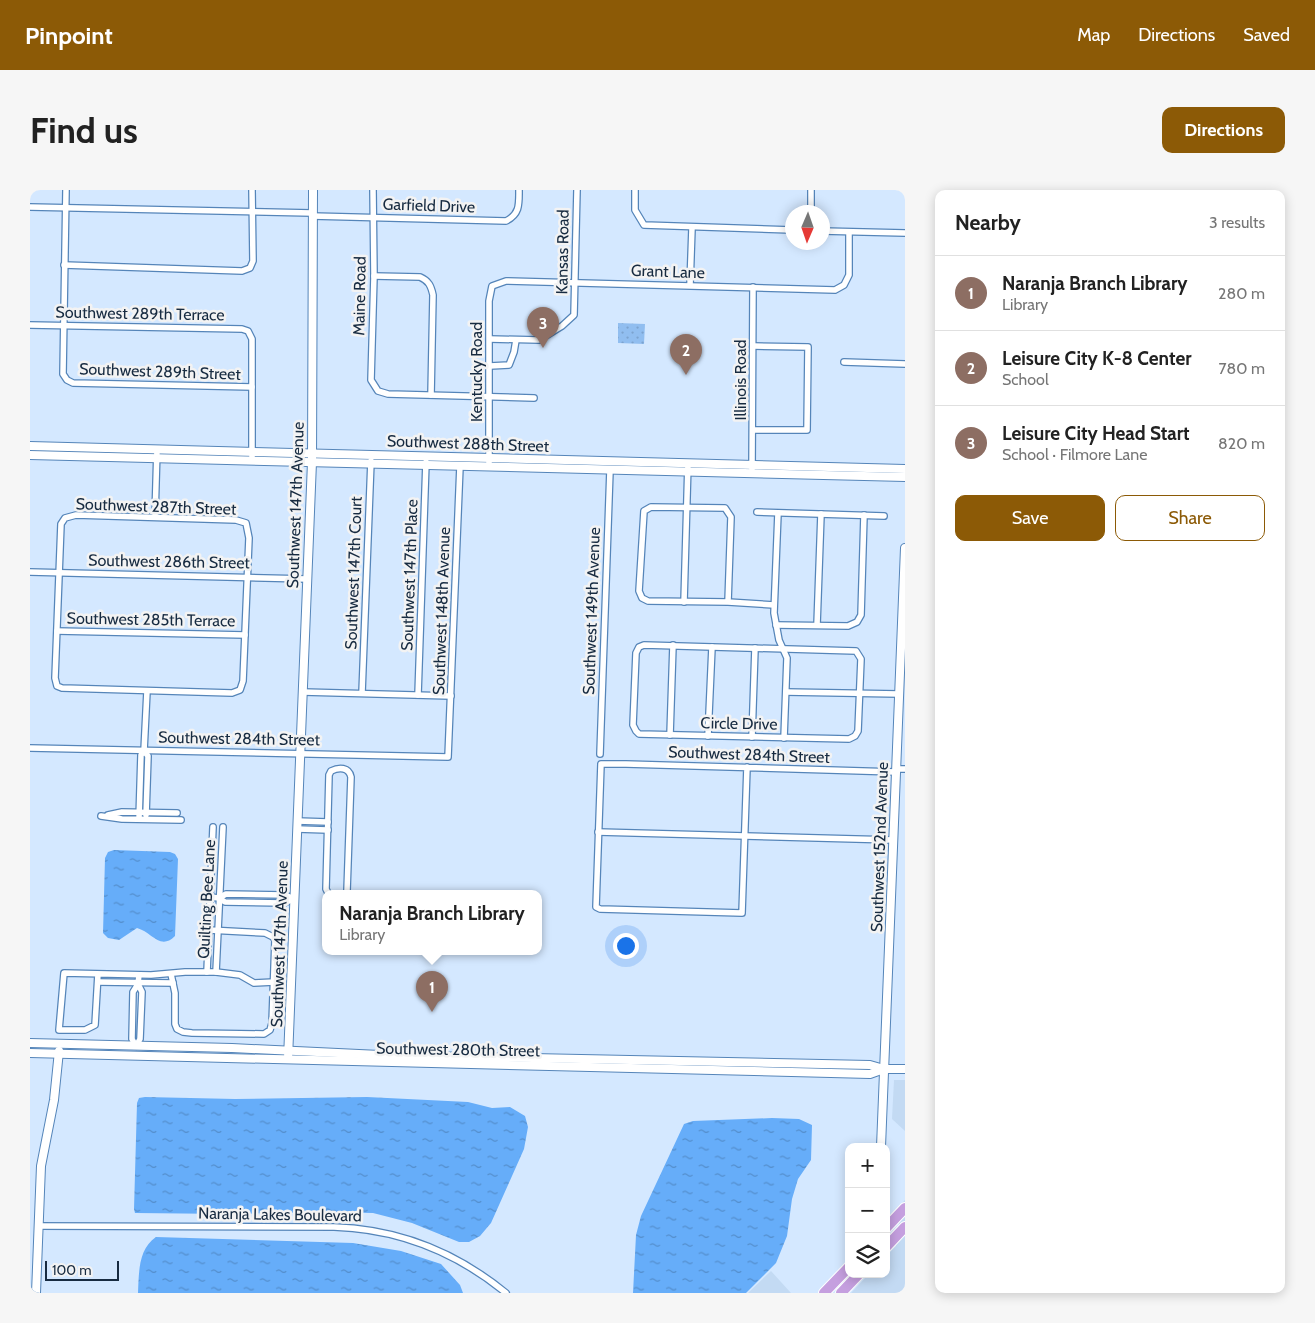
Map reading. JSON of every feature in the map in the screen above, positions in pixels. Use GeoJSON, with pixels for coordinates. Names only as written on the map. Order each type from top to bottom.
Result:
{"type":"FeatureCollection","features":[{"type":"Feature","properties":{"kind":"highway"},"geometry":{"type":"LineString","coordinates":[[890,1215],[904,1212]]}},
{"type":"Feature","properties":{"kind":"highway"},"geometry":{"type":"LineString","coordinates":[[890,1224],[904,1212]]}},
{"type":"Feature","properties":{"kind":"highway"},"geometry":{"type":"LineString","coordinates":[[889,1233],[904,1212]]}},
{"type":"Feature","properties":{"kind":"highway"},"geometry":{"type":"LineString","coordinates":[[890,1243],[905,1227]]}},
{"type":"Feature","properties":{"kind":"highway"},"geometry":{"type":"LineString","coordinates":[[824,1293],[845,1271]]}},
{"type":"Feature","properties":{"kind":"highway"},"geometry":{"type":"LineString","coordinates":[[840,1293],[842,1285],[848,1278]]}},
{"type":"Feature","properties":{"kind":"highway"},"geometry":{"type":"LineString","coordinates":[[840,1293],[855,1278]]}},
{"type":"Feature","properties":{"kind":"street"},"geometry":{"type":"LineString","coordinates":[[64,324],[66,190]]}},
{"type":"Feature","properties":{"kind":"street"},"geometry":{"type":"LineString","coordinates":[[64,265],[242,271],[250,268],[253,261],[252,190]]}},
{"type":"Feature","properties":{"kind":"street","name":"Southwest 147th Avenue"},"geometry":{"type":"LineString","coordinates":[[288,1055],[312,462],[313,190]]}},
{"type":"Feature","properties":{"kind":"street","name":"Maine Road"},"geometry":{"type":"LineString","coordinates":[[373,190],[374,276],[371,380],[378,391],[388,394],[430,395]]}},
{"type":"Feature","properties":{"kind":"street","name":"Garfield Drive"},"geometry":{"type":"LineString","coordinates":[[30,207],[253,212],[374,218],[506,221],[514,217],[518,208],[519,190]]}},
{"type":"Feature","properties":{"kind":"street","name":"Kansas Road"},"geometry":{"type":"LineString","coordinates":[[516,340],[539,340],[562,326],[574,315],[577,190]]}},
{"type":"Feature","properties":{"kind":"street"},"geometry":{"type":"LineString","coordinates":[[635,190],[635,210],[644,225],[785,230]]}},
{"type":"Feature","properties":{"kind":"street"},"geometry":{"type":"LineString","coordinates":[[811,190],[811,205]]}},
{"type":"Feature","properties":{"kind":"street"},"geometry":{"type":"LineString","coordinates":[[690,285],[692,228]]}},
{"type":"Feature","properties":{"kind":"street"},"geometry":{"type":"LineString","coordinates":[[830,231],[905,233]]}},
{"type":"Feature","properties":{"kind":"street","name":"Grant Lane"},"geometry":{"type":"LineString","coordinates":[[500,282],[575,282],[835,290],[844,285],[849,275],[848,232]]}},
{"type":"Feature","properties":{"kind":"street"},"geometry":{"type":"LineString","coordinates":[[374,276],[420,277],[431,286],[433,295],[430,395],[534,398]]}},
{"type":"Feature","properties":{"kind":"street","name":"Kentucky Road"},"geometry":{"type":"LineString","coordinates":[[489,466],[489,301],[492,286],[500,282]]}},
{"type":"Feature","properties":{"kind":"street","name":"Illinois Road"},"geometry":{"type":"LineString","coordinates":[[752,474],[753,287]]}},
{"type":"Feature","properties":{"kind":"street","name":"Southwest 289th Terrace"},"geometry":{"type":"LineString","coordinates":[[30,325],[64,324],[242,329],[248,332],[252,339],[252,387]]}},
{"type":"Feature","properties":{"kind":"street","name":"Southwest 289th Street"},"geometry":{"type":"LineString","coordinates":[[64,324],[63,374],[67,380],[73,383],[252,387]]}},
{"type":"Feature","properties":{"kind":"street"},"geometry":{"type":"LineString","coordinates":[[490,339],[516,340],[509,365],[490,366]]}},
{"type":"Feature","properties":{"kind":"street"},"geometry":{"type":"LineString","coordinates":[[753,430],[807,430],[808,347],[754,346]]}},
{"type":"Feature","properties":{"kind":"street"},"geometry":{"type":"LineString","coordinates":[[844,362],[905,364]]}},
{"type":"Feature","properties":{"kind":"street"},"geometry":{"type":"LineString","coordinates":[[252,387],[252,461]]}},
{"type":"Feature","properties":{"kind":"street","name":"Southwest 288th Street"},"geometry":{"type":"LineString","coordinates":[[30,446],[905,469]]}},
{"type":"Feature","properties":{"kind":"street"},"geometry":{"type":"LineString","coordinates":[[155,516],[157,449]]}},
{"type":"Feature","properties":{"kind":"street","name":"Southwest 147th Court"},"geometry":{"type":"LineString","coordinates":[[362,693],[371,454]]}},
{"type":"Feature","properties":{"kind":"street","name":"Southwest 288th Street"},"geometry":{"type":"LineString","coordinates":[[30,455],[905,478]]}},
{"type":"Feature","properties":{"kind":"street","name":"Southwest 147th Place"},"geometry":{"type":"LineString","coordinates":[[418,695],[427,456]]}},
{"type":"Feature","properties":{"kind":"street"},"geometry":{"type":"LineString","coordinates":[[684,602],[688,463]]}},
{"type":"Feature","properties":{"kind":"street","name":"Southwest 148th Avenue"},"geometry":{"type":"LineString","coordinates":[[448,757],[460,466]]}},
{"type":"Feature","properties":{"kind":"street","name":"Southwest 149th Avenue"},"geometry":{"type":"LineString","coordinates":[[600,754],[610,470]]}},
{"type":"Feature","properties":{"kind":"street"},"geometry":{"type":"LineString","coordinates":[[728,602],[731,517],[725,508],[651,506],[644,511],[640,591],[642,598],[648,601],[728,602],[774,606]]}},
{"type":"Feature","properties":{"kind":"street"},"geometry":{"type":"LineString","coordinates":[[757,512],[884,516]]}},
{"type":"Feature","properties":{"kind":"street"},"geometry":{"type":"LineString","coordinates":[[778,513],[774,606],[779,640],[787,658],[784,738]]}},
{"type":"Feature","properties":{"kind":"street"},"geometry":{"type":"LineString","coordinates":[[817,625],[822,514]]}},
{"type":"Feature","properties":{"kind":"street","name":"Southwest 287th Street"},"geometry":{"type":"LineString","coordinates":[[60,572],[61,524],[65,518],[76,515],[155,516],[236,520],[246,523],[249,538],[247,577]]}},
{"type":"Feature","properties":{"kind":"street"},"geometry":{"type":"LineString","coordinates":[[776,625],[848,626],[853,625],[860,619],[864,515]]}},
{"type":"Feature","properties":{"kind":"street","name":"Southwest 152nd Avenue"},"geometry":{"type":"LineString","coordinates":[[881,1143],[905,548]]}},
{"type":"Feature","properties":{"kind":"street","name":"Southwest 286th Street"},"geometry":{"type":"LineString","coordinates":[[30,572],[307,579]]}},
{"type":"Feature","properties":{"kind":"street"},"geometry":{"type":"LineString","coordinates":[[60,572],[55,678],[57,686],[62,688],[147,691],[232,693],[240,690],[243,681],[247,577]]}},
{"type":"Feature","properties":{"kind":"street","name":"Southwest 285th Terrace"},"geometry":{"type":"LineString","coordinates":[[58,631],[245,635]]}},
{"type":"Feature","properties":{"kind":"street","name":"Circle Drive"},"geometry":{"type":"LineString","coordinates":[[644,645],[755,648],[856,651],[861,659],[860,694],[858,731],[852,738],[670,735],[642,734],[636,731],[633,725],[636,653],[639,647],[644,645]]}},
{"type":"Feature","properties":{"kind":"street"},"geometry":{"type":"LineString","coordinates":[[670,735],[674,646]]}},
{"type":"Feature","properties":{"kind":"street"},"geometry":{"type":"LineString","coordinates":[[708,736],[712,647]]}},
{"type":"Feature","properties":{"kind":"street"},"geometry":{"type":"LineString","coordinates":[[752,737],[755,648]]}},
{"type":"Feature","properties":{"kind":"street"},"geometry":{"type":"LineString","coordinates":[[139,815],[141,755],[144,750],[147,691]]}},
{"type":"Feature","properties":{"kind":"street"},"geometry":{"type":"LineString","coordinates":[[303,692],[451,696]]}},
{"type":"Feature","properties":{"kind":"street"},"geometry":{"type":"LineString","coordinates":[[786,692],[899,694]]}},
{"type":"Feature","properties":{"kind":"street","name":"Southwest 284th Street"},"geometry":{"type":"LineString","coordinates":[[30,748],[448,757]]}},
{"type":"Feature","properties":{"kind":"street"},"geometry":{"type":"LineString","coordinates":[[144,750],[148,756],[146,819]]}},
{"type":"Feature","properties":{"kind":"street","name":"Southwest 284th Street"},"geometry":{"type":"LineString","coordinates":[[598,832],[601,764],[905,770]]}},
{"type":"Feature","properties":{"kind":"street"},"geometry":{"type":"LineString","coordinates":[[747,767],[745,836],[742,913],[600,909],[596,907],[598,832],[745,836],[893,840]]}},
{"type":"Feature","properties":{"kind":"street"},"geometry":{"type":"LineString","coordinates":[[326,890],[330,775],[336,769],[346,769],[352,777],[347,890]]}},
{"type":"Feature","properties":{"kind":"street"},"geometry":{"type":"LineString","coordinates":[[177,813],[146,812],[139,815],[101,816],[122,812],[139,815],[146,819],[181,820]]}},
{"type":"Feature","properties":{"kind":"street"},"geometry":{"type":"LineString","coordinates":[[297,825],[328,822]]}},
{"type":"Feature","properties":{"kind":"street"},"geometry":{"type":"LineString","coordinates":[[297,825],[328,830]]}},
{"type":"Feature","properties":{"kind":"street","name":"Quilting Bee Lane"},"geometry":{"type":"LineString","coordinates":[[207,972],[213,827]]}},
{"type":"Feature","properties":{"kind":"street","name":"Quilting Bee Lane"},"geometry":{"type":"LineString","coordinates":[[216,972],[222,827]]}},
{"type":"Feature","properties":{"kind":"street"},"geometry":{"type":"LineString","coordinates":[[210,897],[220,898],[225,902],[284,903],[294,899]]}},
{"type":"Feature","properties":{"kind":"street"},"geometry":{"type":"LineString","coordinates":[[171,974],[177,1029],[192,1033],[264,1034],[270,1030],[274,982],[274,936],[209,930]]}},
{"type":"Feature","properties":{"kind":"street"},"geometry":{"type":"LineString","coordinates":[[98,974],[96,1025],[85,1030],[59,1030],[64,973],[139,975],[216,972],[240,975],[254,983],[274,982]]}},
{"type":"Feature","properties":{"kind":"street"},"geometry":{"type":"LineString","coordinates":[[135,1055],[136,1046],[132,1039],[133,992],[138,984],[139,975]]}},
{"type":"Feature","properties":{"kind":"street"},"geometry":{"type":"LineString","coordinates":[[98,982],[173,983]]}},
{"type":"Feature","properties":{"kind":"street","name":"Southwest 280th Street"},"geometry":{"type":"LineString","coordinates":[[30,1043],[241,1048],[288,1055]]}},
{"type":"Feature","properties":{"kind":"street"},"geometry":{"type":"LineString","coordinates":[[36,1293],[33,1268],[38,1226],[41,1158],[55,1094],[60,1044]]}},
{"type":"Feature","properties":{"kind":"street"},"geometry":{"type":"LineString","coordinates":[[241,1048],[242,1058]]}},
{"type":"Feature","properties":{"kind":"street","name":"Southwest 280th Street"},"geometry":{"type":"LineString","coordinates":[[30,1053],[242,1058],[288,1055],[380,1055],[490,1060],[830,1068],[870,1074],[884,1069],[905,1070]]}},
{"type":"Feature","properties":{"kind":"street","name":"Naranja Lakes Boulevard"},"geometry":{"type":"LineString","coordinates":[[38,1226],[334,1227],[366,1229],[405,1238],[434,1248],[469,1267],[506,1293]]}},
{"type":"Feature","properties":{"kind":"shaded area"},"geometry":{"type":"Polygon","coordinates":[[[618,323],[645,324],[644,344],[618,343],[618,323]]]}},
{"type":"Feature","properties":{"kind":"shaded area"},"geometry":{"type":"Polygon","coordinates":[[[894,1080],[905,1080],[905,1131],[892,1119],[894,1080]]]}},
{"type":"Feature","properties":{"kind":"shaded area"},"geometry":{"type":"Polygon","coordinates":[[[905,1200],[905,1293],[851,1293],[865,1278],[890,1278],[890,1252],[896,1246],[902,1203],[905,1200]]]}},
{"type":"Feature","properties":{"kind":"shaded area"},"geometry":{"type":"Polygon","coordinates":[[[771,1271],[791,1293],[748,1293],[771,1271]]]}},
{"type":"Feature","properties":{"kind":"water"},"geometry":{"type":"Polygon","coordinates":[[[114,850],[170,852],[175,854],[178,859],[175,936],[170,940],[160,941],[137,928],[119,940],[108,938],[103,933],[105,858],[108,852],[114,850]]]}},
{"type":"Feature","properties":{"kind":"water"},"geometry":{"type":"Polygon","coordinates":[[[367,1097],[468,1102],[492,1108],[510,1107],[525,1116],[528,1127],[524,1149],[491,1223],[480,1236],[469,1242],[459,1242],[412,1223],[373,1213],[135,1213],[137,1103],[139,1098],[235,1099],[367,1097]]]}},
{"type":"Feature","properties":{"kind":"water"},"geometry":{"type":"Polygon","coordinates":[[[772,1118],[799,1119],[812,1125],[811,1160],[798,1179],[792,1199],[787,1236],[776,1263],[746,1293],[633,1293],[636,1235],[641,1216],[684,1124],[693,1121],[772,1118]]]}},
{"type":"Feature","properties":{"kind":"water"},"geometry":{"type":"Polygon","coordinates":[[[156,1237],[353,1243],[401,1251],[441,1264],[460,1285],[463,1293],[138,1293],[139,1270],[143,1255],[150,1242],[156,1237]]]}},
{"type":"Feature","properties":{"kind":"place","name":"Leisure City Head Start"},"geometry":{"type":"Point","coordinates":[543,348]}},
{"type":"Feature","properties":{"kind":"place","name":"Leisure City K-8 Center"},"geometry":{"type":"Point","coordinates":[686,375]}},
{"type":"Feature","properties":{"kind":"place","name":"Naranja Branch Library"},"geometry":{"type":"Point","coordinates":[432,1012]}}]}
